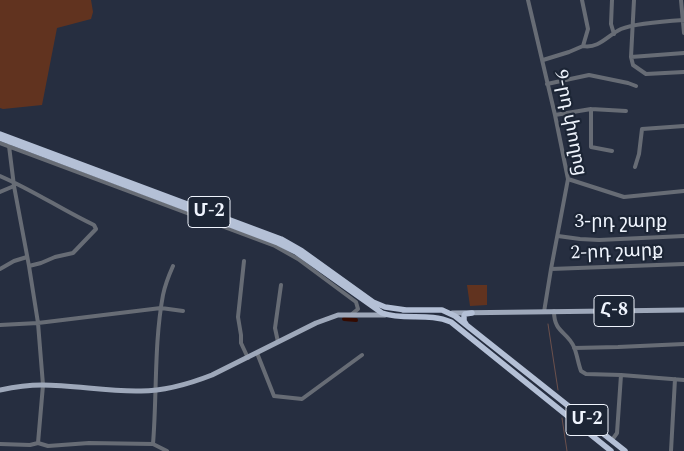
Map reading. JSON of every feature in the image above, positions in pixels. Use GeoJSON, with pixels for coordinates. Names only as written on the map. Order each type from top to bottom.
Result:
{"type":"FeatureCollection","features":[{"type":"Feature","properties":{"kind":"highway","name":"Մ-2"},"geometry":{"type":"LineString","coordinates":[[0,134],[281,240],[302,251],[373,302],[385,307],[406,310],[442,310],[452,313],[625,451]]}},
{"type":"Feature","properties":{"kind":"highway","name":"Մ-2"},"geometry":{"type":"LineString","coordinates":[[0,138],[278,243],[296,252],[386,315],[420,316],[452,313]]}},
{"type":"Feature","properties":{"kind":"highway","name":"Մ-2"},"geometry":{"type":"LineString","coordinates":[[386,315],[406,310]]}},
{"type":"Feature","properties":{"kind":"highway"},"geometry":{"type":"LineString","coordinates":[[468,325],[464,318],[466,314],[472,313]]}},
{"type":"Feature","properties":{"kind":"highway","name":"Մ-2"},"geometry":{"type":"LineString","coordinates":[[420,316],[443,319],[456,324],[611,451]]}},
{"type":"Feature","properties":{"kind":"main road","name":"Հ-8"},"geometry":{"type":"LineString","coordinates":[[452,313],[684,310]]}},
{"type":"Feature","properties":{"kind":"main road"},"geometry":{"type":"LineString","coordinates":[[0,390],[27,385],[142,392],[172,388],[212,375],[338,314],[386,315]]}},
{"type":"Feature","properties":{"kind":"street","name":"9-րդ փողոց"},"geometry":{"type":"LineString","coordinates":[[528,0],[568,179],[544,312]]}},
{"type":"Feature","properties":{"kind":"street"},"geometry":{"type":"LineString","coordinates":[[582,0],[588,29],[583,46]]}},
{"type":"Feature","properties":{"kind":"street"},"geometry":{"type":"LineString","coordinates":[[612,0],[611,24],[614,34]]}},
{"type":"Feature","properties":{"kind":"street"},"geometry":{"type":"LineString","coordinates":[[634,0],[631,57],[633,65],[646,74],[684,72]]}},
{"type":"Feature","properties":{"kind":"street"},"geometry":{"type":"LineString","coordinates":[[681,0],[684,33]]}},
{"type":"Feature","properties":{"kind":"street"},"geometry":{"type":"LineString","coordinates":[[542,60],[583,46],[593,46],[605,41],[622,29],[632,26],[683,20]]}},
{"type":"Feature","properties":{"kind":"street"},"geometry":{"type":"LineString","coordinates":[[631,57],[684,54]]}},
{"type":"Feature","properties":{"kind":"street"},"geometry":{"type":"LineString","coordinates":[[547,84],[589,75],[636,86]]}},
{"type":"Feature","properties":{"kind":"street"},"geometry":{"type":"LineString","coordinates":[[591,109],[591,147],[612,151]]}},
{"type":"Feature","properties":{"kind":"street"},"geometry":{"type":"LineString","coordinates":[[555,115],[591,109],[626,111]]}},
{"type":"Feature","properties":{"kind":"street"},"geometry":{"type":"LineString","coordinates":[[635,167],[639,154],[642,129],[684,126]]}},
{"type":"Feature","properties":{"kind":"street"},"geometry":{"type":"LineString","coordinates":[[0,143],[275,246],[298,259],[356,302],[358,309],[351,314]]}},
{"type":"Feature","properties":{"kind":"street"},"geometry":{"type":"LineString","coordinates":[[9,146],[38,323],[43,385],[38,443]]}},
{"type":"Feature","properties":{"kind":"street"},"geometry":{"type":"LineString","coordinates":[[0,176],[96,227],[73,253],[55,256],[41,263],[29,266]]}},
{"type":"Feature","properties":{"kind":"street"},"geometry":{"type":"LineString","coordinates":[[568,179],[624,197],[684,191]]}},
{"type":"Feature","properties":{"kind":"street"},"geometry":{"type":"LineString","coordinates":[[0,192],[14,184]]}},
{"type":"Feature","properties":{"kind":"street","name":"3-րդ շարք"},"geometry":{"type":"LineString","coordinates":[[558,236],[599,240],[684,236]]}},
{"type":"Feature","properties":{"kind":"street"},"geometry":{"type":"LineString","coordinates":[[0,269],[14,261],[27,257]]}},
{"type":"Feature","properties":{"kind":"street"},"geometry":{"type":"LineString","coordinates":[[244,261],[238,318],[241,343],[248,358]]}},
{"type":"Feature","properties":{"kind":"street","name":"2-րդ շարք"},"geometry":{"type":"LineString","coordinates":[[551,269],[684,264]]}},
{"type":"Feature","properties":{"kind":"street"},"geometry":{"type":"LineString","coordinates":[[153,444],[156,357],[161,308],[163,293],[173,266]]}},
{"type":"Feature","properties":{"kind":"street"},"geometry":{"type":"LineString","coordinates":[[278,342],[274,328],[281,285]]}},
{"type":"Feature","properties":{"kind":"street"},"geometry":{"type":"LineString","coordinates":[[0,325],[38,323],[161,308],[183,311]]}},
{"type":"Feature","properties":{"kind":"street"},"geometry":{"type":"LineString","coordinates":[[554,311],[557,326],[568,338],[574,348],[581,371],[586,374],[684,380]]}},
{"type":"Feature","properties":{"kind":"street"},"geometry":{"type":"LineString","coordinates":[[574,348],[684,344]]}},
{"type":"Feature","properties":{"kind":"street"},"geometry":{"type":"LineString","coordinates":[[257,353],[274,396],[302,399],[362,355]]}},
{"type":"Feature","properties":{"kind":"street"},"geometry":{"type":"LineString","coordinates":[[612,440],[617,433],[621,375]]}},
{"type":"Feature","properties":{"kind":"street"},"geometry":{"type":"LineString","coordinates":[[671,451],[676,379]]}},
{"type":"Feature","properties":{"kind":"street"},"geometry":{"type":"LineString","coordinates":[[0,444],[30,445],[38,443],[48,446],[89,443],[153,444],[167,451]]}},
{"type":"Feature","properties":{"kind":"street"},"geometry":{"type":"LineString","coordinates":[[30,445],[32,451]]}},
{"type":"Feature","properties":{"kind":"street"},"geometry":{"type":"LineString","coordinates":[[144,451],[145,445]]}},
{"type":"Feature","properties":{"kind":"shaded area"},"geometry":{"type":"Polygon","coordinates":[[[0,0],[91,0],[93,12],[91,19],[57,28],[42,105],[0,108],[0,0]]]}},
{"type":"Feature","properties":{"kind":"shaded area"},"geometry":{"type":"Polygon","coordinates":[[[467,285],[487,285],[487,305],[470,306],[467,285]]]}},
{"type":"Feature","properties":{"kind":"waterway"},"geometry":{"type":"LineString","coordinates":[[344,319],[356,320]]}},
{"type":"Feature","properties":{"kind":"waterway"},"geometry":{"type":"LineString","coordinates":[[548,324],[558,390]]}},
{"type":"Feature","properties":{"kind":"waterway"},"geometry":{"type":"LineString","coordinates":[[562,418],[567,451]]}}]}
